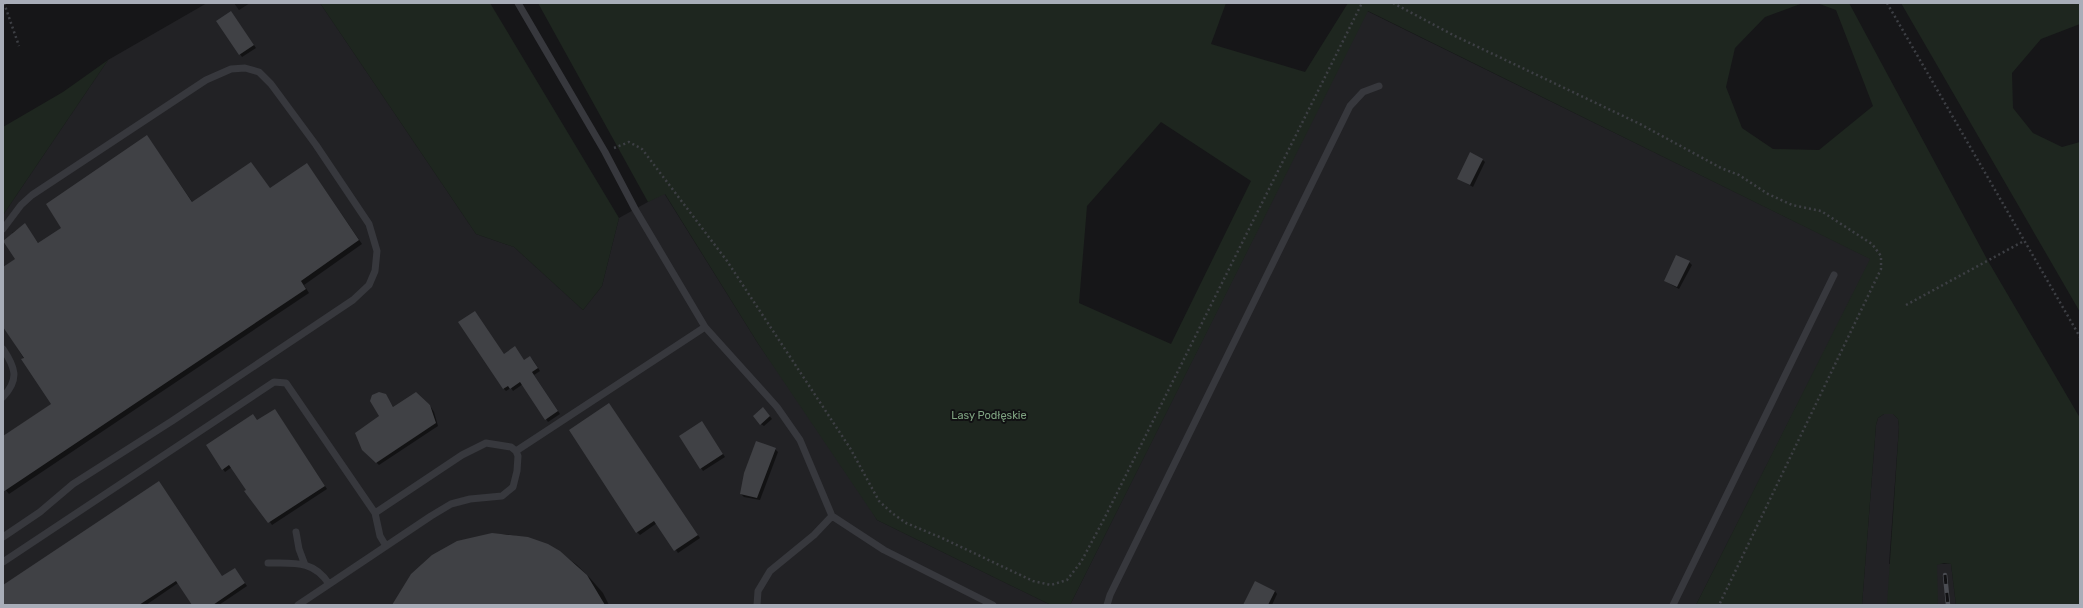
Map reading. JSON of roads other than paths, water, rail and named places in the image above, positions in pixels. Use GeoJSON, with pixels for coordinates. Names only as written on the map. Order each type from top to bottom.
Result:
{"type":"FeatureCollection","features":[{"type":"Feature","properties":{"kind":"lane"},"geometry":{"type":"LineString","coordinates":[[518,3],[605,152],[634,209],[705,327],[777,407],[800,440],[832,516],[884,550],[993,605]]}},
{"type":"Feature","properties":{"kind":"lane"},"geometry":{"type":"LineString","coordinates":[[3,229],[21,205],[32,195],[206,80],[231,69],[245,68],[259,72],[272,84],[316,145],[369,224],[377,251],[375,271],[369,285],[353,300],[172,422],[73,484],[40,512],[3,537]]}},
{"type":"Feature","properties":{"kind":"lane"},"geometry":{"type":"LineString","coordinates":[[1107,605],[1117,581],[1350,106],[1363,92],[1379,86]]}},
{"type":"Feature","properties":{"kind":"lane"},"geometry":{"type":"LineString","coordinates":[[1673,605],[1834,275]]}},
{"type":"Feature","properties":{"kind":"lane"},"geometry":{"type":"LineString","coordinates":[[516,451],[705,327]]}},
{"type":"Feature","properties":{"kind":"lane"},"geometry":{"type":"LineString","coordinates":[[3,348],[14,365],[13,382],[3,397]]}},
{"type":"Feature","properties":{"kind":"lane"},"geometry":{"type":"LineString","coordinates":[[3,562],[274,382],[286,383],[375,513],[377,527],[386,546]]}},
{"type":"Feature","properties":{"kind":"lane"},"geometry":{"type":"LineString","coordinates":[[298,605],[451,504],[470,499],[502,496],[513,487],[517,471],[518,456],[516,451],[511,447],[486,443],[462,455],[375,513]]}},
{"type":"Feature","properties":{"kind":"lane"},"geometry":{"type":"LineString","coordinates":[[757,605],[758,591],[770,571],[814,535],[832,516]]}},
{"type":"Feature","properties":{"kind":"lane"},"geometry":{"type":"LineString","coordinates":[[296,532],[304,565]]}},
{"type":"Feature","properties":{"kind":"lane"},"geometry":{"type":"LineString","coordinates":[[268,563],[315,567],[329,584]]}},
{"type":"Feature","properties":{"kind":"railway"},"geometry":{"type":"LineString","coordinates":[[1945,575],[1948,605]]}},
{"type":"Feature","properties":{"kind":"park label","name":"Lasy Podłęskie"},"geometry":{"type":"Point","coordinates":[989,415]}}]}
